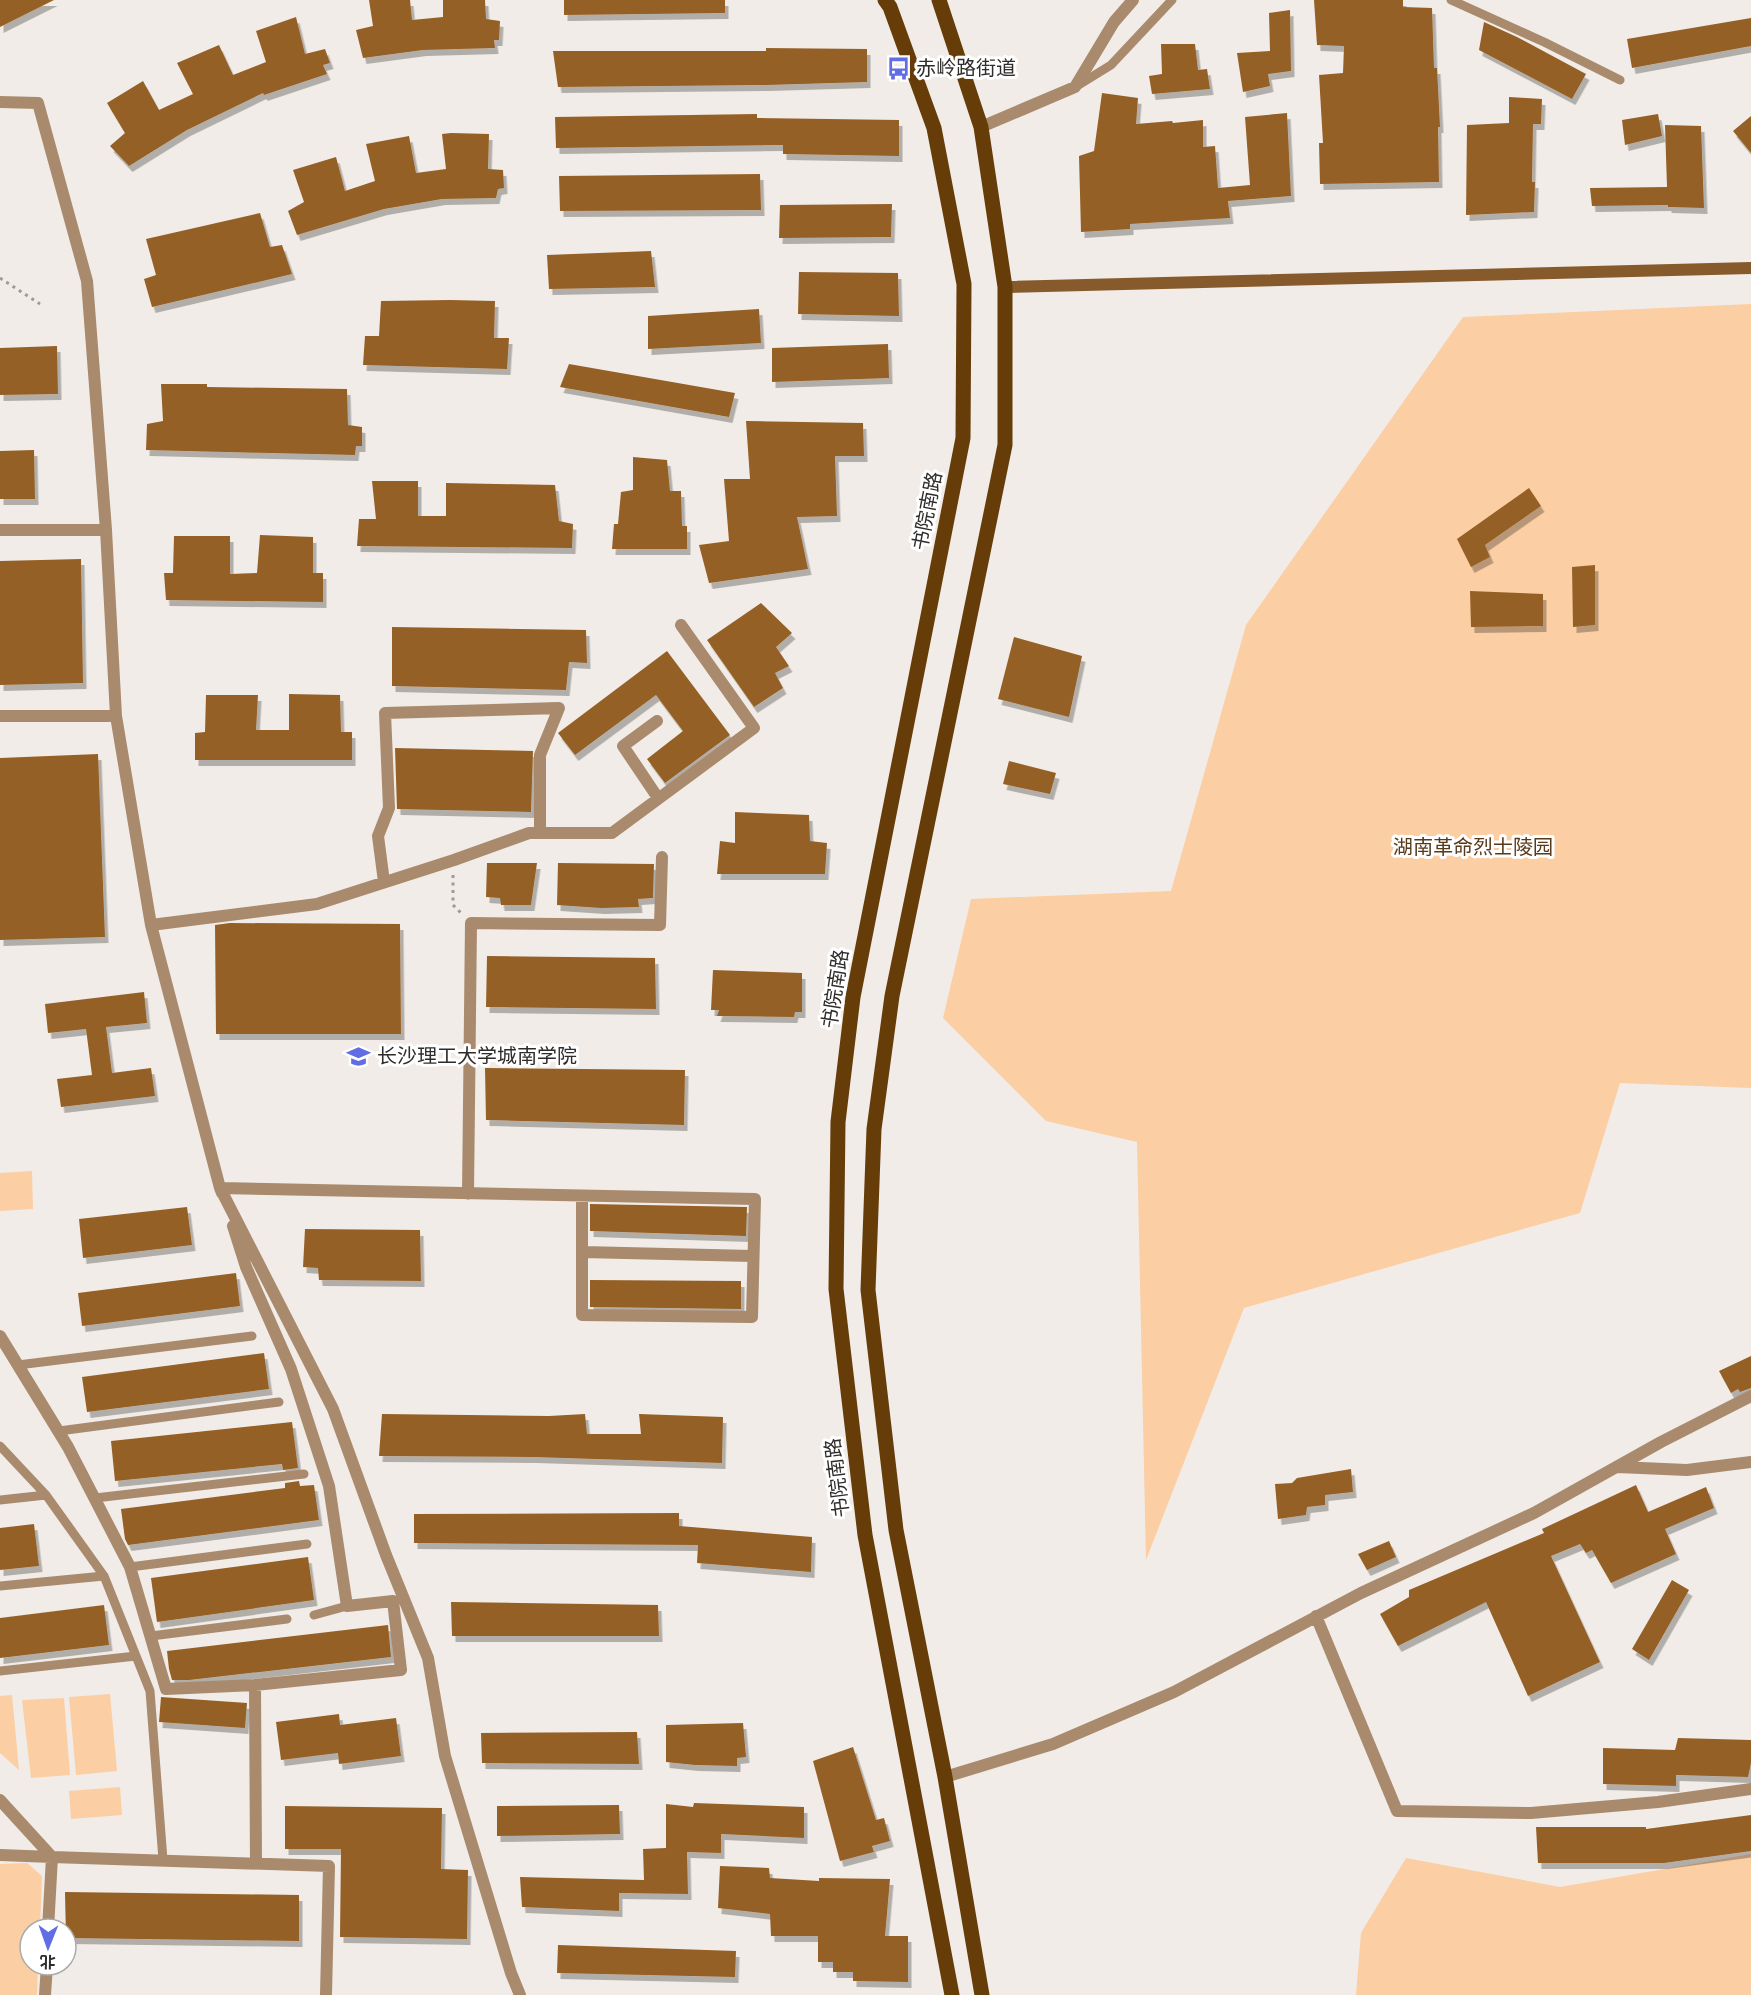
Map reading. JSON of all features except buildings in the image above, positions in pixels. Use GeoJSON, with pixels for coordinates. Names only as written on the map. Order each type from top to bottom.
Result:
{"type":"FeatureCollection","features":[{"type":"Feature","properties":{"kind":"main road","name":"书院南路"},"geometry":{"type":"LineString","coordinates":[[885,0],[890,7],[934,128],[964,284],[963,438],[853,997],[838,1122],[836,1289],[866,1535],[952,1995]]}},
{"type":"Feature","properties":{"kind":"main road"},"geometry":{"type":"LineString","coordinates":[[939,0],[981,127],[1005,287],[1005,445],[892,996],[874,1129],[868,1290],[896,1530],[945,1777],[982,1995]]}},
{"type":"Feature","properties":{"kind":"street"},"geometry":{"type":"LineString","coordinates":[[981,127],[1075,87],[1114,22],[1133,0]]}},
{"type":"Feature","properties":{"kind":"street"},"geometry":{"type":"LineString","coordinates":[[0,102],[38,104],[87,281],[106,530],[116,716],[152,925],[220,1188],[246,1267],[291,1368],[329,1486],[347,1606],[393,1601],[401,1670],[255,1685],[166,1689],[130,1567],[58,1431],[0,1336]]}},
{"type":"Feature","properties":{"kind":"street"},"geometry":{"type":"LineString","coordinates":[[1005,287],[1751,268]]}},
{"type":"Feature","properties":{"kind":"street"},"geometry":{"type":"LineString","coordinates":[[0,530],[106,530]]}},
{"type":"Feature","properties":{"kind":"street"},"geometry":{"type":"LineString","coordinates":[[152,925],[317,904],[529,833],[612,833],[754,728],[681,625]]}},
{"type":"Feature","properties":{"kind":"street"},"geometry":{"type":"LineString","coordinates":[[384,882],[378,836],[389,808],[385,713],[559,708],[540,755],[540,833]]}},
{"type":"Feature","properties":{"kind":"street"},"geometry":{"type":"LineString","coordinates":[[0,717],[116,716]]}},
{"type":"Feature","properties":{"kind":"street"},"geometry":{"type":"LineString","coordinates":[[657,721],[623,746],[658,798]]}},
{"type":"Feature","properties":{"kind":"street"},"geometry":{"type":"LineString","coordinates":[[468,1194],[471,923],[660,925],[662,857]]}},
{"type":"Feature","properties":{"kind":"street"},"geometry":{"type":"LineString","coordinates":[[220,1188],[755,1199],[752,1317],[582,1315],[582,1197]]}},
{"type":"Feature","properties":{"kind":"street"},"geometry":{"type":"LineString","coordinates":[[220,1188],[333,1409],[386,1555],[428,1658],[445,1756],[511,1973],[520,1995]]}},
{"type":"Feature","properties":{"kind":"street"},"geometry":{"type":"LineString","coordinates":[[582,1252],[753,1256]]}},
{"type":"Feature","properties":{"kind":"street"},"geometry":{"type":"LineString","coordinates":[[945,1777],[1053,1744],[1174,1692],[1361,1593],[1534,1513],[1751,1396]]}},
{"type":"Feature","properties":{"kind":"street"},"geometry":{"type":"LineString","coordinates":[[1616,1467],[1687,1470],[1751,1462]]}},
{"type":"Feature","properties":{"kind":"street"},"geometry":{"type":"LineString","coordinates":[[1316,1616],[1397,1811],[1531,1813],[1658,1802],[1751,1789]]}},
{"type":"Feature","properties":{"kind":"street"},"geometry":{"type":"LineString","coordinates":[[255,1685],[256,1863]]}},
{"type":"Feature","properties":{"kind":"street"},"geometry":{"type":"LineString","coordinates":[[0,1800],[52,1857],[49,1917]]}},
{"type":"Feature","properties":{"kind":"street"},"geometry":{"type":"LineString","coordinates":[[0,1855],[329,1866],[326,1995]]}},
{"type":"Feature","properties":{"kind":"street"},"geometry":{"type":"LineString","coordinates":[[45,1995],[46,1977]]}},
{"type":"Feature","properties":{"kind":"lane"},"geometry":{"type":"LineString","coordinates":[[1075,87],[1111,65],[1172,0]]}},
{"type":"Feature","properties":{"kind":"lane"},"geometry":{"type":"LineString","coordinates":[[1451,0],[1544,42],[1620,80]]}},
{"type":"Feature","properties":{"kind":"lane"},"geometry":{"type":"LineString","coordinates":[[18,1365],[252,1336]]}},
{"type":"Feature","properties":{"kind":"lane"},"geometry":{"type":"LineString","coordinates":[[58,1431],[279,1402]]}},
{"type":"Feature","properties":{"kind":"lane"},"geometry":{"type":"LineString","coordinates":[[0,1446],[46,1495],[104,1576],[150,1691],[163,1860]]}},
{"type":"Feature","properties":{"kind":"lane"},"geometry":{"type":"LineString","coordinates":[[95,1498],[304,1474]]}},
{"type":"Feature","properties":{"kind":"lane"},"geometry":{"type":"LineString","coordinates":[[0,1500],[46,1495]]}},
{"type":"Feature","properties":{"kind":"lane"},"geometry":{"type":"LineString","coordinates":[[130,1567],[307,1544]]}},
{"type":"Feature","properties":{"kind":"lane"},"geometry":{"type":"LineString","coordinates":[[0,1586],[104,1576]]}},
{"type":"Feature","properties":{"kind":"lane"},"geometry":{"type":"LineString","coordinates":[[314,1616],[347,1606]]}},
{"type":"Feature","properties":{"kind":"lane"},"geometry":{"type":"LineString","coordinates":[[151,1636],[287,1619]]}},
{"type":"Feature","properties":{"kind":"lane"},"geometry":{"type":"LineString","coordinates":[[0,1671],[136,1656]]}},
{"type":"Feature","properties":{"kind":"path"},"geometry":{"type":"LineString","coordinates":[[0,279],[40,304]]}},
{"type":"Feature","properties":{"kind":"path"},"geometry":{"type":"LineString","coordinates":[[454,860],[453,905],[471,923]]}},
{"type":"Feature","properties":{"kind":"green space","name":"湖南革命烈士陵园"},"geometry":{"type":"Polygon","coordinates":[[[1751,304],[1751,1088],[1620,1083],[1580,1213],[1244,1308],[1146,1560],[1137,1142],[1046,1121],[943,1018],[971,899],[1171,891],[1246,625],[1463,317],[1751,304]]]}},
{"type":"Feature","properties":{"kind":"green space"},"geometry":{"type":"Polygon","coordinates":[[[32,1171],[33,1209],[0,1211],[0,1173],[32,1171]]]}},
{"type":"Feature","properties":{"kind":"green space"},"geometry":{"type":"Polygon","coordinates":[[[110,1694],[117,1771],[76,1775],[69,1697],[110,1694]]]}},
{"type":"Feature","properties":{"kind":"green space"},"geometry":{"type":"Polygon","coordinates":[[[12,1695],[19,1770],[0,1753],[0,1696],[12,1695]]]}},
{"type":"Feature","properties":{"kind":"green space"},"geometry":{"type":"Polygon","coordinates":[[[64,1698],[70,1775],[31,1778],[22,1700],[64,1698]]]}},
{"type":"Feature","properties":{"kind":"green space"},"geometry":{"type":"Polygon","coordinates":[[[120,1787],[122,1815],[71,1819],[69,1791],[120,1787]]]}},
{"type":"Feature","properties":{"kind":"green space"},"geometry":{"type":"Polygon","coordinates":[[[1751,1854],[1751,1995],[1356,1995],[1361,1933],[1406,1858],[1560,1887],[1751,1854]]]}},
{"type":"Feature","properties":{"kind":"green space"},"geometry":{"type":"Polygon","coordinates":[[[27,1863],[42,1876],[40,1917],[18,1917],[18,1977],[38,1977],[37,1995],[0,1995],[0,1864],[27,1863]]]}},
{"type":"Feature","properties":{"kind":"place","name":"赤岭路街道"},"geometry":{"type":"Point","coordinates":[898,68]}},
{"type":"Feature","properties":{"kind":"place","name":"长沙理工大学城南学院"},"geometry":{"type":"Point","coordinates":[359,1056]}}]}
